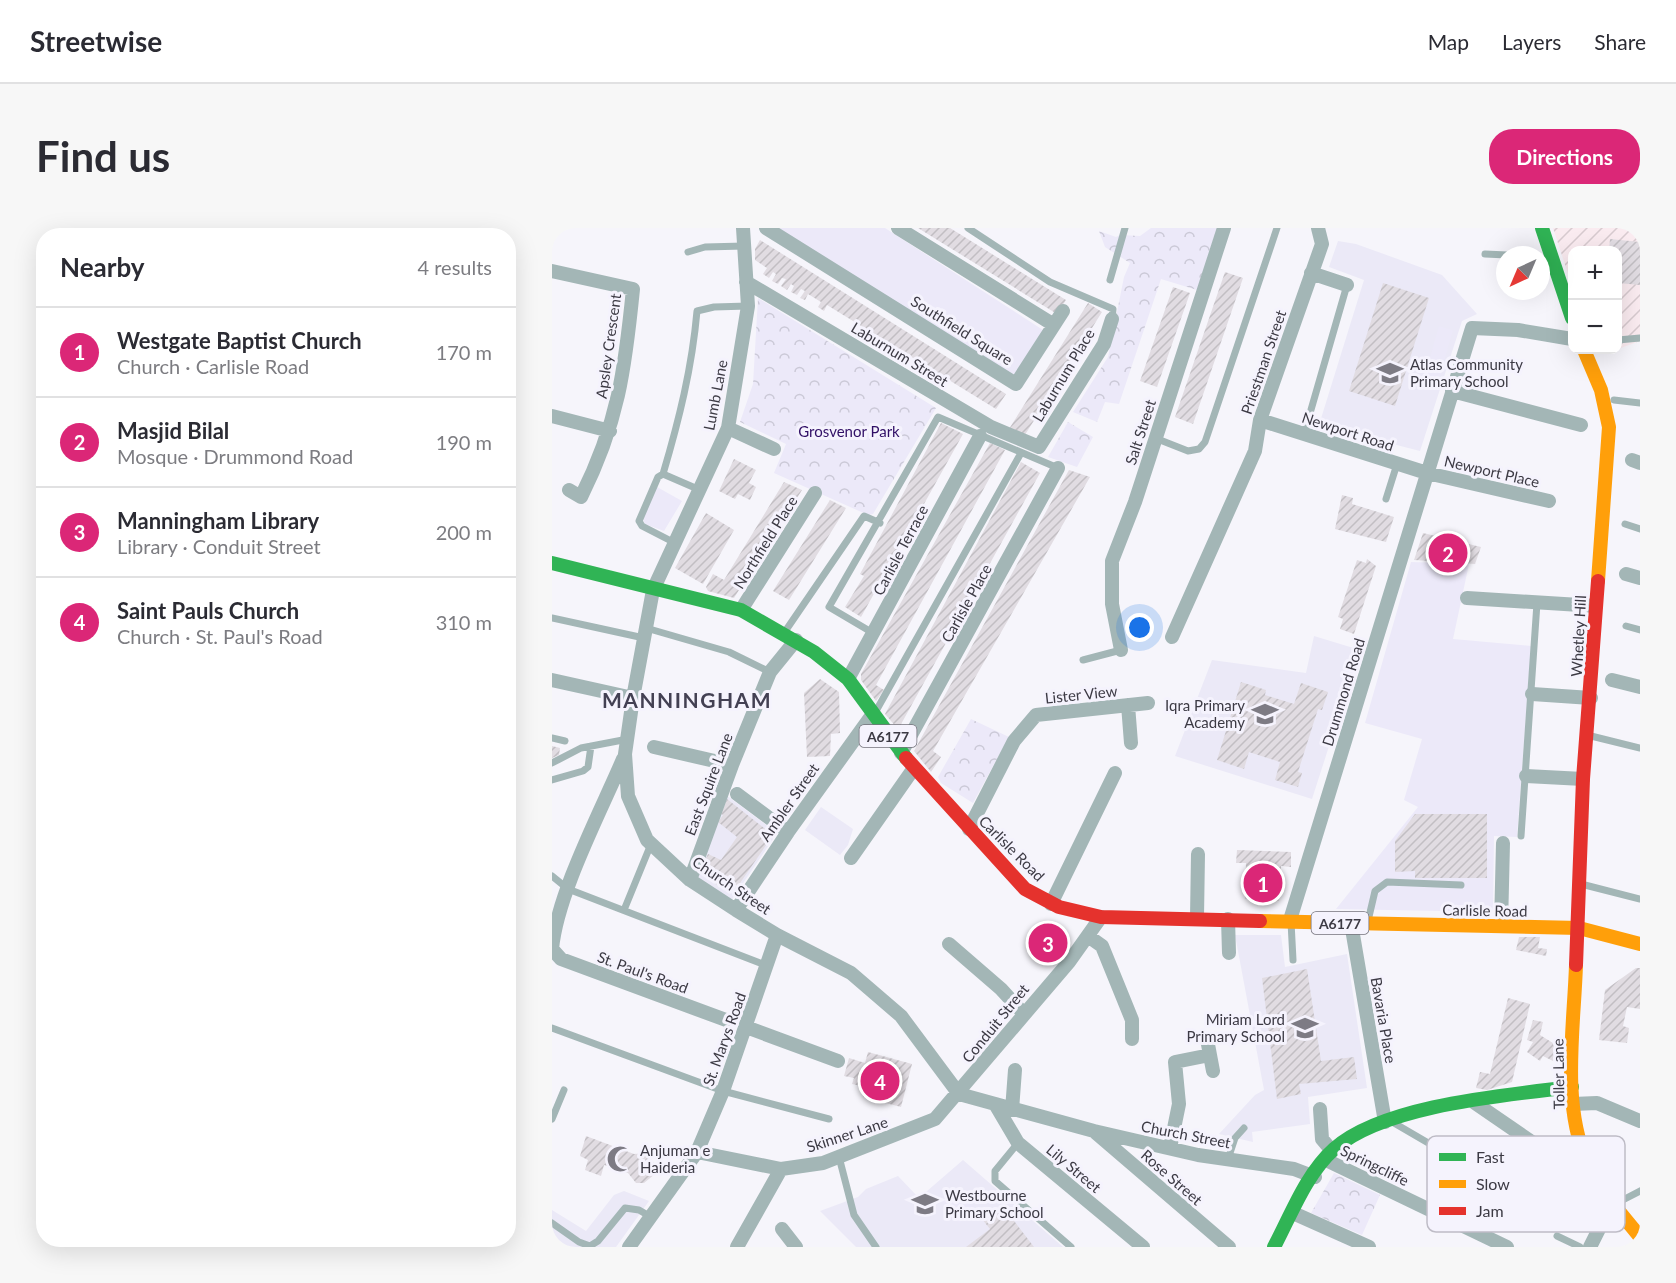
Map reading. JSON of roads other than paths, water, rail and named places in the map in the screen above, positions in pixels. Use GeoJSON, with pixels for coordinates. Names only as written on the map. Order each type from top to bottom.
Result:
{"type":"FeatureCollection","features":[{"type":"Feature","properties":{"kind":"main road"},"geometry":{"type":"LineString","coordinates":[[1542,228],[1544,246]]}},
{"type":"Feature","properties":{"kind":"main road"},"geometry":{"type":"LineString","coordinates":[[1550,266],[1568,309]]}},
{"type":"Feature","properties":{"kind":"main road","name":"Whetley Hill"},"geometry":{"type":"LineString","coordinates":[[1580,928],[1579,884],[1583,779],[1610,427],[1601,390],[1586,354]]}},
{"type":"Feature","properties":{"kind":"main road","name":"A6177"},"geometry":{"type":"LineString","coordinates":[[552,563],[653,590]]}},
{"type":"Feature","properties":{"kind":"main road","name":"Carlisle Road"},"geometry":{"type":"LineString","coordinates":[[653,590],[741,610],[790,636],[832,664],[848,680],[872,715],[914,768],[969,829],[1025,889],[1051,904],[1101,917],[1197,917],[1368,924],[1580,928]]}},
{"type":"Feature","properties":{"kind":"main road","name":"A6177"},"geometry":{"type":"LineString","coordinates":[[1580,928],[1640,944]]}},
{"type":"Feature","properties":{"kind":"main road","name":"Toller Lane"},"geometry":{"type":"LineString","coordinates":[[1578,1136],[1572,1087],[1580,928]]}},
{"type":"Feature","properties":{"kind":"main road"},"geometry":{"type":"LineString","coordinates":[[1274,1247],[1329,1155],[1347,1138],[1387,1121],[1572,1087]]}},
{"type":"Feature","properties":{"kind":"main road","name":"Toller Lane"},"geometry":{"type":"LineString","coordinates":[[1625,1218],[1640,1237]]}},
{"type":"Feature","properties":{"kind":"street","name":"Lumb Lane"},"geometry":{"type":"LineString","coordinates":[[653,590],[728,428],[748,306],[743,228]]}},
{"type":"Feature","properties":{"kind":"street","name":"Southfield Square"},"geometry":{"type":"LineString","coordinates":[[766,228],[1016,384],[1054,325]]}},
{"type":"Feature","properties":{"kind":"street"},"geometry":{"type":"LineString","coordinates":[[898,228],[1054,325],[1063,311]]}},
{"type":"Feature","properties":{"kind":"street","name":"Salt Street"},"geometry":{"type":"LineString","coordinates":[[1121,650],[1112,604],[1112,561],[1224,228]]}},
{"type":"Feature","properties":{"kind":"street","name":"Priestman Street"},"geometry":{"type":"LineString","coordinates":[[1172,636],[1255,451],[1260,420],[1322,244],[1318,228]]}},
{"type":"Feature","properties":{"kind":"street","name":"Apsley Crescent"},"geometry":{"type":"LineString","coordinates":[[552,271],[633,288],[622,383],[610,431],[602,455],[581,497],[569,490]]}},
{"type":"Feature","properties":{"kind":"street"},"geometry":{"type":"LineString","coordinates":[[1311,273],[1347,285]]}},
{"type":"Feature","properties":{"kind":"street","name":"Laburnum Street"},"geometry":{"type":"LineString","coordinates":[[746,282],[991,427],[1039,447]]}},
{"type":"Feature","properties":{"kind":"street","name":"Laburnum Place"},"geometry":{"type":"LineString","coordinates":[[1039,447],[1104,344],[1112,319]]}},
{"type":"Feature","properties":{"kind":"street","name":"Drummond Road"},"geometry":{"type":"LineString","coordinates":[[1290,920],[1472,328],[1518,330],[1568,338]]}},
{"type":"Feature","properties":{"kind":"street"},"geometry":{"type":"LineString","coordinates":[[1452,391],[1581,425]]}},
{"type":"Feature","properties":{"kind":"street"},"geometry":{"type":"LineString","coordinates":[[552,416],[610,431]]}},
{"type":"Feature","properties":{"kind":"street","name":"Newport Road"},"geometry":{"type":"LineString","coordinates":[[1260,420],[1427,473]]}},
{"type":"Feature","properties":{"kind":"street"},"geometry":{"type":"LineString","coordinates":[[728,428],[774,449]]}},
{"type":"Feature","properties":{"kind":"street","name":"Carlisle Terrace"},"geometry":{"type":"LineString","coordinates":[[848,680],[980,436]]}},
{"type":"Feature","properties":{"kind":"street","name":"Carlisle Place"},"geometry":{"type":"LineString","coordinates":[[902,753],[1058,468]]}},
{"type":"Feature","properties":{"kind":"street","name":"Newport Place"},"geometry":{"type":"LineString","coordinates":[[1427,473],[1549,501]]}},
{"type":"Feature","properties":{"kind":"street","name":"Northfield Place"},"geometry":{"type":"LineString","coordinates":[[741,610],[816,493]]}},
{"type":"Feature","properties":{"kind":"street"},"geometry":{"type":"LineString","coordinates":[[1626,574],[1640,578]]}},
{"type":"Feature","properties":{"kind":"street","name":"Church Street"},"geometry":{"type":"LineString","coordinates":[[653,590],[625,754],[628,796],[646,840],[690,880],[777,935],[851,973],[900,1016],[959,1094],[1094,1131],[1170,1148],[1294,1169],[1315,1177]]}},
{"type":"Feature","properties":{"kind":"street"},"geometry":{"type":"LineString","coordinates":[[1467,598],[1596,606]]}},
{"type":"Feature","properties":{"kind":"street","name":"East Squire Lane"},"geometry":{"type":"LineString","coordinates":[[690,880],[732,765],[770,672],[790,636]]}},
{"type":"Feature","properties":{"kind":"street"},"geometry":{"type":"LineString","coordinates":[[552,680],[633,698]]}},
{"type":"Feature","properties":{"kind":"street"},"geometry":{"type":"LineString","coordinates":[[1612,680],[1640,687]]}},
{"type":"Feature","properties":{"kind":"street"},"geometry":{"type":"LineString","coordinates":[[1532,694],[1591,698]]}},
{"type":"Feature","properties":{"kind":"street","name":"Lister View"},"geometry":{"type":"LineString","coordinates":[[969,829],[1014,741],[1036,715],[1148,703]]}},
{"type":"Feature","properties":{"kind":"street","name":"Lister View"},"geometry":{"type":"LineString","coordinates":[[1128,705],[1131,743]]}},
{"type":"Feature","properties":{"kind":"street","name":"Ambler Street"},"geometry":{"type":"LineString","coordinates":[[736,910],[788,832],[872,715]]}},
{"type":"Feature","properties":{"kind":"street"},"geometry":{"type":"LineString","coordinates":[[654,747],[732,765]]}},
{"type":"Feature","properties":{"kind":"street"},"geometry":{"type":"LineString","coordinates":[[552,949],[554,932],[568,889],[625,754]]}},
{"type":"Feature","properties":{"kind":"street"},"geometry":{"type":"LineString","coordinates":[[851,858],[914,768]]}},
{"type":"Feature","properties":{"kind":"street"},"geometry":{"type":"LineString","coordinates":[[1051,904],[1115,773]]}},
{"type":"Feature","properties":{"kind":"street"},"geometry":{"type":"LineString","coordinates":[[1526,776],[1583,779]]}},
{"type":"Feature","properties":{"kind":"street"},"geometry":{"type":"LineString","coordinates":[[737,794],[788,832]]}},
{"type":"Feature","properties":{"kind":"street"},"geometry":{"type":"LineString","coordinates":[[1501,926],[1503,843]]}},
{"type":"Feature","properties":{"kind":"street"},"geometry":{"type":"LineString","coordinates":[[1197,917],[1198,854]]}},
{"type":"Feature","properties":{"kind":"street","name":"Conduit Street"},"geometry":{"type":"LineString","coordinates":[[959,1094],[1023,1013],[1069,962],[1101,917]]}},
{"type":"Feature","properties":{"kind":"street"},"geometry":{"type":"LineString","coordinates":[[1228,919],[1228,953]]}},
{"type":"Feature","properties":{"kind":"street","name":"Bavaria Place"},"geometry":{"type":"LineString","coordinates":[[1351,923],[1387,1121]]}},
{"type":"Feature","properties":{"kind":"street","name":"St. Marys Road"},"geometry":{"type":"LineString","coordinates":[[629,1247],[697,1152],[723,1091],[777,935]]}},
{"type":"Feature","properties":{"kind":"street"},"geometry":{"type":"LineString","coordinates":[[1088,936],[1102,946],[1132,1020],[1132,1039]]}},
{"type":"Feature","properties":{"kind":"street"},"geometry":{"type":"LineString","coordinates":[[950,944],[1001,989],[1023,1013]]}},
{"type":"Feature","properties":{"kind":"street","name":"St. Paul's Road"},"geometry":{"type":"LineString","coordinates":[[552,949],[561,958],[726,1020]]}},
{"type":"Feature","properties":{"kind":"street"},"geometry":{"type":"LineString","coordinates":[[746,1027],[838,1061]]}},
{"type":"Feature","properties":{"kind":"street"},"geometry":{"type":"LineString","coordinates":[[1207,1039],[1213,1071]]}},
{"type":"Feature","properties":{"kind":"street"},"geometry":{"type":"LineString","coordinates":[[1170,1148],[1179,1104],[1175,1062],[1210,1055]]}},
{"type":"Feature","properties":{"kind":"street"},"geometry":{"type":"LineString","coordinates":[[1012,1110],[1015,1070]]}},
{"type":"Feature","properties":{"kind":"street","name":"Skinner Lane"},"geometry":{"type":"LineString","coordinates":[[697,1152],[781,1169],[823,1162],[919,1128],[935,1119],[959,1094]]}},
{"type":"Feature","properties":{"kind":"street"},"geometry":{"type":"LineString","coordinates":[[1475,1103],[1523,1136]]}},
{"type":"Feature","properties":{"kind":"street"},"geometry":{"type":"LineString","coordinates":[[1573,1104],[1597,1103],[1640,1121]]}},
{"type":"Feature","properties":{"kind":"street","name":"Lily Street"},"geometry":{"type":"LineString","coordinates":[[995,1104],[1018,1143],[1143,1247]]}},
{"type":"Feature","properties":{"kind":"street"},"geometry":{"type":"LineString","coordinates":[[1320,1109],[1322,1139],[1329,1155]]}},
{"type":"Feature","properties":{"kind":"street","name":"Rose Street"},"geometry":{"type":"LineString","coordinates":[[1094,1131],[1228,1247]]}},
{"type":"Feature","properties":{"kind":"street","name":"Springcliffe"},"geometry":{"type":"LineString","coordinates":[[1329,1155],[1427,1206]]}},
{"type":"Feature","properties":{"kind":"street"},"geometry":{"type":"LineString","coordinates":[[737,1247],[781,1169]]}},
{"type":"Feature","properties":{"kind":"street"},"geometry":{"type":"LineString","coordinates":[[1293,1213],[1369,1247]]}},
{"type":"Feature","properties":{"kind":"street"},"geometry":{"type":"LineString","coordinates":[[782,1229],[796,1247]]}},
{"type":"Feature","properties":{"kind":"street","name":"Springcliffe"},"geometry":{"type":"LineString","coordinates":[[1478,1232],[1507,1247]]}},
{"type":"Feature","properties":{"kind":"street"},"geometry":{"type":"LineString","coordinates":[[1590,1247],[1597,1232]]}},
{"type":"Feature","properties":{"kind":"lane"},"geometry":{"type":"LineString","coordinates":[[969,228],[1050,282],[1113,309],[1112,319]]}},
{"type":"Feature","properties":{"kind":"lane"},"geometry":{"type":"LineString","coordinates":[[1110,280],[1125,228]]}},
{"type":"Feature","properties":{"kind":"lane"},"geometry":{"type":"LineString","coordinates":[[1155,438],[1188,451],[1199,449],[1205,442],[1277,228]]}},
{"type":"Feature","properties":{"kind":"lane"},"geometry":{"type":"LineString","coordinates":[[688,252],[705,247],[744,246]]}},
{"type":"Feature","properties":{"kind":"lane"},"geometry":{"type":"LineString","coordinates":[[1485,254],[1496,254]]}},
{"type":"Feature","properties":{"kind":"lane"},"geometry":{"type":"LineString","coordinates":[[1304,434],[1347,285]]}},
{"type":"Feature","properties":{"kind":"lane"},"geometry":{"type":"LineString","coordinates":[[675,543],[642,526],[639,521],[658,477],[663,474],[679,420],[693,356],[697,311],[714,307],[748,306]]}},
{"type":"Feature","properties":{"kind":"lane"},"geometry":{"type":"LineString","coordinates":[[1622,340],[1640,338]]}},
{"type":"Feature","properties":{"kind":"lane"},"geometry":{"type":"LineString","coordinates":[[1614,400],[1640,403]]}},
{"type":"Feature","properties":{"kind":"lane"},"geometry":{"type":"LineString","coordinates":[[873,633],[830,608],[938,417],[1058,468]]}},
{"type":"Feature","properties":{"kind":"lane"},"geometry":{"type":"LineString","coordinates":[[872,715],[1021,453]]}},
{"type":"Feature","properties":{"kind":"lane"},"geometry":{"type":"LineString","coordinates":[[1386,499],[1397,464]]}},
{"type":"Feature","properties":{"kind":"lane"},"geometry":{"type":"LineString","coordinates":[[663,474],[700,490]]}},
{"type":"Feature","properties":{"kind":"lane"},"geometry":{"type":"LineString","coordinates":[[790,636],[864,516],[880,523]]}},
{"type":"Feature","properties":{"kind":"lane"},"geometry":{"type":"LineString","coordinates":[[1624,524],[1640,529]]}},
{"type":"Feature","properties":{"kind":"lane"},"geometry":{"type":"LineString","coordinates":[[1521,836],[1537,603]]}},
{"type":"Feature","properties":{"kind":"lane"},"geometry":{"type":"LineString","coordinates":[[552,618],[645,633],[729,652],[770,672]]}},
{"type":"Feature","properties":{"kind":"lane"},"geometry":{"type":"LineString","coordinates":[[1626,626],[1640,630]]}},
{"type":"Feature","properties":{"kind":"lane"},"geometry":{"type":"LineString","coordinates":[[1083,660],[1121,650]]}},
{"type":"Feature","properties":{"kind":"lane"},"geometry":{"type":"LineString","coordinates":[[1587,735],[1640,748]]}},
{"type":"Feature","properties":{"kind":"lane"},"geometry":{"type":"LineString","coordinates":[[552,738],[565,741]]}},
{"type":"Feature","properties":{"kind":"lane"},"geometry":{"type":"LineString","coordinates":[[552,763],[581,748],[628,739]]}},
{"type":"Feature","properties":{"kind":"lane"},"geometry":{"type":"LineString","coordinates":[[552,780],[583,771],[588,767],[591,746]]}},
{"type":"Feature","properties":{"kind":"lane"},"geometry":{"type":"LineString","coordinates":[[624,910],[651,844]]}},
{"type":"Feature","properties":{"kind":"lane"},"geometry":{"type":"LineString","coordinates":[[552,876],[568,889],[768,966]]}},
{"type":"Feature","properties":{"kind":"lane"},"geometry":{"type":"LineString","coordinates":[[1368,924],[1376,891],[1387,882],[1461,885]]}},
{"type":"Feature","properties":{"kind":"lane"},"geometry":{"type":"LineString","coordinates":[[1579,884],[1640,899]]}},
{"type":"Feature","properties":{"kind":"lane"},"geometry":{"type":"LineString","coordinates":[[1290,920],[1293,960]]}},
{"type":"Feature","properties":{"kind":"lane"},"geometry":{"type":"LineString","coordinates":[[552,1028],[723,1091],[829,1119]]}},
{"type":"Feature","properties":{"kind":"lane"},"geometry":{"type":"LineString","coordinates":[[552,1119],[564,1090]]}},
{"type":"Feature","properties":{"kind":"lane"},"geometry":{"type":"LineString","coordinates":[[1387,1121],[1427,1144]]}},
{"type":"Feature","properties":{"kind":"lane"},"geometry":{"type":"LineString","coordinates":[[1228,1159],[1235,1138],[1244,1128]]}},
{"type":"Feature","properties":{"kind":"lane"},"geometry":{"type":"LineString","coordinates":[[1018,1143],[995,1171],[995,1181],[1071,1247]]}},
{"type":"Feature","properties":{"kind":"lane"},"geometry":{"type":"LineString","coordinates":[[839,1157],[854,1215],[876,1247]]}},
{"type":"Feature","properties":{"kind":"lane"},"geometry":{"type":"LineString","coordinates":[[1625,1198],[1640,1191]]}},
{"type":"Feature","properties":{"kind":"lane"},"geometry":{"type":"LineString","coordinates":[[552,1223],[579,1242],[590,1246],[598,1241],[625,1208],[639,1210],[651,1217]]}},
{"type":"Feature","properties":{"kind":"lane"},"geometry":{"type":"LineString","coordinates":[[1557,1236],[1580,1247]]}},
{"type":"Feature","properties":{"kind":"place","name":"Atlas Community Primary School"},"geometry":{"type":"Point","coordinates":[1390,373]}},
{"type":"Feature","properties":{"kind":"place","name":"Masjid Bilal"},"geometry":{"type":"Point","coordinates":[1448,553]}},
{"type":"Feature","properties":{"kind":"place","name":"Iqra Primary Academy"},"geometry":{"type":"Point","coordinates":[1265,714]}},
{"type":"Feature","properties":{"kind":"place","name":"Westgate Baptist Church"},"geometry":{"type":"Point","coordinates":[1263,883]}},
{"type":"Feature","properties":{"kind":"place","name":"Manningham Library"},"geometry":{"type":"Point","coordinates":[1048,943]}},
{"type":"Feature","properties":{"kind":"place","name":"Miriam Lord Primary School"},"geometry":{"type":"Point","coordinates":[1305,1028]}},
{"type":"Feature","properties":{"kind":"place","name":"Saint Pauls Church"},"geometry":{"type":"Point","coordinates":[880,1081]}},
{"type":"Feature","properties":{"kind":"place","name":"Anjuman e Haideria"},"geometry":{"type":"Point","coordinates":[620,1159]}},
{"type":"Feature","properties":{"kind":"place","name":"Westbourne Primary School"},"geometry":{"type":"Point","coordinates":[925,1204]}},
{"type":"Feature","properties":{"kind":"district","name":"MANNINGHAM"},"geometry":{"type":"Point","coordinates":[687,699]}},
{"type":"Feature","properties":{"kind":"park label","name":"Grosvenor Park"},"geometry":{"type":"Point","coordinates":[849,431]}}]}
